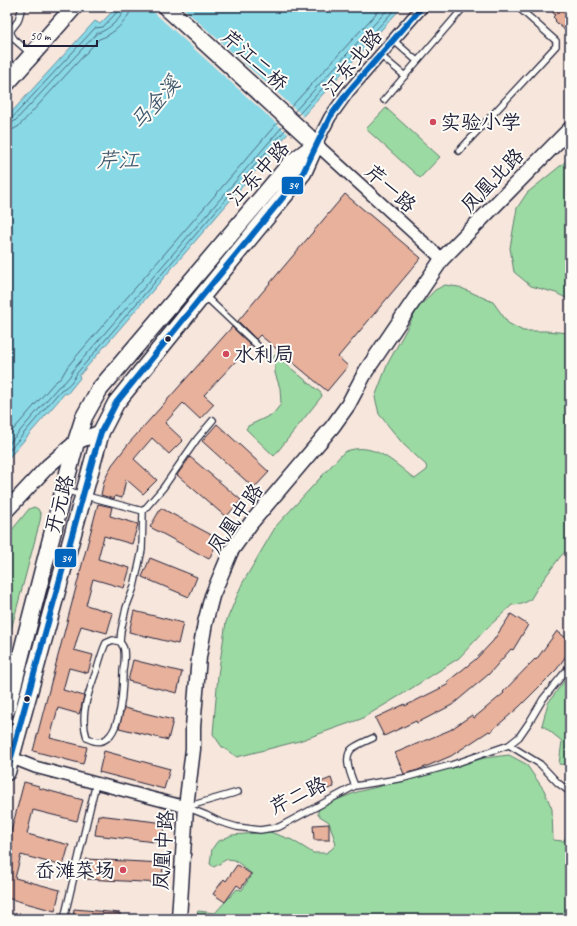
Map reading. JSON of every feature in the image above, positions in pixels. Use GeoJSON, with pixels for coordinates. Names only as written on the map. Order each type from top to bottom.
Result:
{"type":"FeatureCollection","features":[{"type":"Feature","properties":{"kind":"main road"},"geometry":{"type":"LineString","coordinates":[[7,83],[12,66],[32,55],[74,7]]}},
{"type":"Feature","properties":{"kind":"main road","name":"芹江二桥"},"geometry":{"type":"LineString","coordinates":[[166,7],[316,144]]}},
{"type":"Feature","properties":{"kind":"main road","name":"江东中路"},"geometry":{"type":"LineString","coordinates":[[101,432],[116,403],[303,173],[316,144]]}},
{"type":"Feature","properties":{"kind":"main road","name":"江东中路"},"geometry":{"type":"LineString","coordinates":[[76,442],[84,417],[99,390],[291,163],[316,144]]}},
{"type":"Feature","properties":{"kind":"main road","name":"开元路"},"geometry":{"type":"LineString","coordinates":[[8,762],[101,432]]}},
{"type":"Feature","properties":{"kind":"main road","name":"开元路"},"geometry":{"type":"LineString","coordinates":[[7,709],[76,442]]}},
{"type":"Feature","properties":{"kind":"street","name":"江东北路"},"geometry":{"type":"LineString","coordinates":[[316,144],[330,117],[343,98],[422,7]]}},
{"type":"Feature","properties":{"kind":"street","name":"凤凰北路"},"geometry":{"type":"LineString","coordinates":[[442,259],[570,129]]}},
{"type":"Feature","properties":{"kind":"street","name":"芹一路"},"geometry":{"type":"LineString","coordinates":[[316,144],[442,259]]}},
{"type":"Feature","properties":{"kind":"street","name":"凤凰中路"},"geometry":{"type":"LineString","coordinates":[[179,919],[186,807],[193,749],[198,729],[204,661],[214,610],[222,584],[234,559],[267,505],[333,426],[348,405],[366,371],[442,259]]}},
{"type":"Feature","properties":{"kind":"street"},"geometry":{"type":"LineString","coordinates":[[7,510],[48,466],[76,442],[101,432]]}},
{"type":"Feature","properties":{"kind":"street","name":"芹二路"},"geometry":{"type":"LineString","coordinates":[[8,762],[36,767],[186,807]]}},
{"type":"Feature","properties":{"kind":"lane"},"geometry":{"type":"LineString","coordinates":[[22,7],[18,21],[11,30],[11,34],[32,55]]}},
{"type":"Feature","properties":{"kind":"lane"},"geometry":{"type":"LineString","coordinates":[[384,100],[464,7]]}},
{"type":"Feature","properties":{"kind":"lane"},"geometry":{"type":"LineString","coordinates":[[458,151],[556,46],[556,41],[518,7]]}},
{"type":"Feature","properties":{"kind":"lane"},"geometry":{"type":"LineString","coordinates":[[393,40],[417,61]]}},
{"type":"Feature","properties":{"kind":"lane"},"geometry":{"type":"LineString","coordinates":[[380,55],[405,76]]}},
{"type":"Feature","properties":{"kind":"lane"},"geometry":{"type":"LineString","coordinates":[[203,295],[260,348]]}},
{"type":"Feature","properties":{"kind":"lane"},"geometry":{"type":"LineString","coordinates":[[120,642],[113,640],[106,643],[102,651],[86,702],[83,716],[86,738],[93,742],[102,741],[111,734],[120,710],[124,648],[120,642],[121,630],[126,608],[134,586],[142,550],[143,511],[163,488],[197,439],[213,420]]}},
{"type":"Feature","properties":{"kind":"lane"},"geometry":{"type":"LineString","coordinates":[[64,490],[143,511]]}},
{"type":"Feature","properties":{"kind":"lane","name":"芹二路"},"geometry":{"type":"LineString","coordinates":[[186,807],[220,822],[237,827],[260,830],[279,827],[356,786],[404,778],[451,765],[509,745],[519,737],[542,699],[570,666]]}},
{"type":"Feature","properties":{"kind":"lane"},"geometry":{"type":"LineString","coordinates":[[356,786],[348,765],[349,752],[352,748],[373,738]]}},
{"type":"Feature","properties":{"kind":"lane"},"geometry":{"type":"LineString","coordinates":[[509,745],[540,764],[558,783],[570,792]]}},
{"type":"Feature","properties":{"kind":"lane"},"geometry":{"type":"LineString","coordinates":[[64,919],[96,783]]}},
{"type":"Feature","properties":{"kind":"lane"},"geometry":{"type":"LineString","coordinates":[[186,807],[238,792]]}},
{"type":"Feature","properties":{"kind":"green space"},"geometry":{"type":"Polygon","coordinates":[[[386,108],[440,157],[420,178],[366,129],[386,108]]]}},
{"type":"Feature","properties":{"kind":"green space"},"geometry":{"type":"Polygon","coordinates":[[[570,158],[570,300],[556,293],[531,286],[514,272],[510,248],[517,208],[527,193],[570,158]]]}},
{"type":"Feature","properties":{"kind":"green space"},"geometry":{"type":"Polygon","coordinates":[[[445,285],[459,287],[493,302],[508,323],[523,331],[570,333],[570,547],[560,557],[530,600],[522,604],[512,605],[485,630],[459,658],[401,695],[361,719],[299,741],[237,757],[222,747],[213,734],[218,675],[226,622],[242,584],[276,526],[344,452],[354,449],[373,451],[391,460],[415,479],[427,470],[426,465],[403,444],[379,414],[375,397],[388,363],[418,308],[435,290],[445,285]]]}},
{"type":"Feature","properties":{"kind":"green space"},"geometry":{"type":"Polygon","coordinates":[[[275,355],[321,393],[322,396],[274,456],[246,429],[248,426],[273,414],[281,404],[280,388],[275,373],[273,357],[275,355]]]}},
{"type":"Feature","properties":{"kind":"green space"},"geometry":{"type":"Polygon","coordinates":[[[34,507],[38,509],[41,515],[40,521],[7,645],[7,536],[29,509],[34,507]]]}},
{"type":"Feature","properties":{"kind":"green space"},"geometry":{"type":"Polygon","coordinates":[[[570,673],[570,764],[568,765],[559,764],[562,741],[542,725],[548,703],[570,673]]]}},
{"type":"Feature","properties":{"kind":"green space"},"geometry":{"type":"Polygon","coordinates":[[[509,755],[526,764],[544,790],[552,809],[553,840],[563,841],[570,833],[570,919],[195,919],[198,911],[215,913],[237,889],[242,890],[252,874],[235,860],[227,859],[214,867],[210,864],[212,849],[217,842],[232,835],[270,832],[292,840],[313,853],[326,853],[336,844],[329,822],[318,815],[318,811],[323,805],[357,792],[429,774],[484,758],[509,755]]]}},
{"type":"Feature","properties":{"kind":"water","name":"芹江"},"geometry":{"type":"Polygon","coordinates":[[[117,7],[402,7],[303,116],[79,376],[80,378],[67,394],[65,393],[7,460],[7,117],[95,21],[100,24],[117,7]]]}},
{"type":"Feature","properties":{"kind":"pier"},"geometry":{"type":"Polygon","coordinates":[[[148,7],[182,7],[303,116],[288,134],[148,7]]]}},
{"type":"Feature","properties":{"kind":"building"},"geometry":{"type":"Polygon","coordinates":[[[556,7],[570,7],[570,35],[555,21],[556,20],[553,17],[555,15],[552,11],[556,7]]]}},
{"type":"Feature","properties":{"kind":"building"},"geometry":{"type":"Polygon","coordinates":[[[345,194],[421,258],[338,357],[348,366],[327,391],[260,335],[256,339],[238,321],[345,194]]]}},
{"type":"Feature","properties":{"kind":"building"},"geometry":{"type":"Polygon","coordinates":[[[232,327],[251,345],[204,395],[214,404],[200,419],[183,403],[165,423],[183,440],[169,454],[152,438],[134,459],[157,480],[143,494],[126,479],[122,498],[115,496],[114,499],[101,495],[104,481],[112,465],[129,443],[232,327]]]}},
{"type":"Feature","properties":{"kind":"building"},"geometry":{"type":"Polygon","coordinates":[[[217,424],[269,472],[254,488],[202,441],[217,424]]]}},
{"type":"Feature","properties":{"kind":"building"},"geometry":{"type":"Polygon","coordinates":[[[190,457],[241,500],[226,517],[177,475],[190,457]]]}},
{"type":"Feature","properties":{"kind":"building"},"geometry":{"type":"Polygon","coordinates":[[[98,504],[112,507],[110,516],[138,524],[132,544],[104,536],[98,559],[130,568],[124,588],[93,579],[86,605],[113,613],[107,633],[81,626],[74,650],[93,655],[88,673],[69,668],[63,690],[84,696],[81,708],[79,714],[58,708],[50,738],[87,747],[83,764],[33,751],[98,504]]]}},
{"type":"Feature","properties":{"kind":"building"},"geometry":{"type":"Polygon","coordinates":[[[161,508],[219,539],[209,559],[150,527],[161,508]]]}},
{"type":"Feature","properties":{"kind":"building"},"geometry":{"type":"Polygon","coordinates":[[[150,558],[197,577],[189,597],[142,577],[150,558]]]}},
{"type":"Feature","properties":{"kind":"building"},"geometry":{"type":"Polygon","coordinates":[[[134,611],[183,623],[178,644],[129,632],[134,611]]]}},
{"type":"Feature","properties":{"kind":"building"},"geometry":{"type":"Polygon","coordinates":[[[511,614],[528,625],[513,650],[511,649],[489,674],[452,705],[417,723],[416,721],[384,736],[375,718],[405,704],[405,706],[449,684],[447,682],[476,659],[493,641],[511,614]]]}},
{"type":"Feature","properties":{"kind":"building"},"geometry":{"type":"Polygon","coordinates":[[[557,631],[570,641],[570,650],[557,669],[519,707],[490,732],[489,731],[451,756],[418,770],[404,774],[395,753],[450,730],[472,715],[474,718],[504,693],[503,692],[535,659],[536,660],[557,631]]]}},
{"type":"Feature","properties":{"kind":"building"},"geometry":{"type":"Polygon","coordinates":[[[133,660],[182,672],[177,693],[128,681],[133,660]]]}},
{"type":"Feature","properties":{"kind":"building"},"geometry":{"type":"Polygon","coordinates":[[[124,708],[173,720],[168,740],[119,728],[124,708]]]}},
{"type":"Feature","properties":{"kind":"building"},"geometry":{"type":"Polygon","coordinates":[[[104,751],[170,769],[164,789],[99,772],[104,751]]]}},
{"type":"Feature","properties":{"kind":"building"},"geometry":{"type":"Polygon","coordinates":[[[331,778],[334,787],[324,790],[321,782],[331,778]]]}},
{"type":"Feature","properties":{"kind":"building"},"geometry":{"type":"Polygon","coordinates":[[[24,782],[39,786],[39,788],[83,800],[77,821],[33,810],[27,834],[69,845],[63,866],[21,855],[15,878],[60,890],[55,911],[7,898],[7,847],[24,782]]]}},
{"type":"Feature","properties":{"kind":"building"},"geometry":{"type":"Polygon","coordinates":[[[98,815],[165,823],[163,843],[95,835],[98,815]]]}},
{"type":"Feature","properties":{"kind":"building"},"geometry":{"type":"Polygon","coordinates":[[[329,824],[329,840],[314,840],[313,825],[329,824]]]}},
{"type":"Feature","properties":{"kind":"building"},"geometry":{"type":"Polygon","coordinates":[[[86,859],[163,863],[162,883],[85,879],[86,859]]]}},
{"type":"Feature","properties":{"kind":"building"},"geometry":{"type":"Polygon","coordinates":[[[237,865],[251,874],[241,888],[237,885],[225,902],[213,894],[224,879],[226,881],[237,865]]]}},
{"type":"Feature","properties":{"kind":"building"},"geometry":{"type":"Polygon","coordinates":[[[74,909],[120,913],[120,919],[73,919],[74,909]]]}},
{"type":"Feature","properties":{"kind":"transit line","name":"34"},"geometry":{"type":"LineString","coordinates":[[7,772],[94,455],[101,432],[116,403],[303,173],[330,117],[348,92],[422,7]]}},
{"type":"Feature","properties":{"kind":"place","name":"实验小学"},"geometry":{"type":"Point","coordinates":[433,122]}},
{"type":"Feature","properties":{"kind":"place","name":"水利局"},"geometry":{"type":"Point","coordinates":[226,354]}},
{"type":"Feature","properties":{"kind":"place","name":"岙滩菜场"},"geometry":{"type":"Point","coordinates":[123,870]}},
{"type":"Feature","properties":{"kind":"water label","name":"马金溪"},"geometry":{"type":"Point","coordinates":[155,103]}}]}
